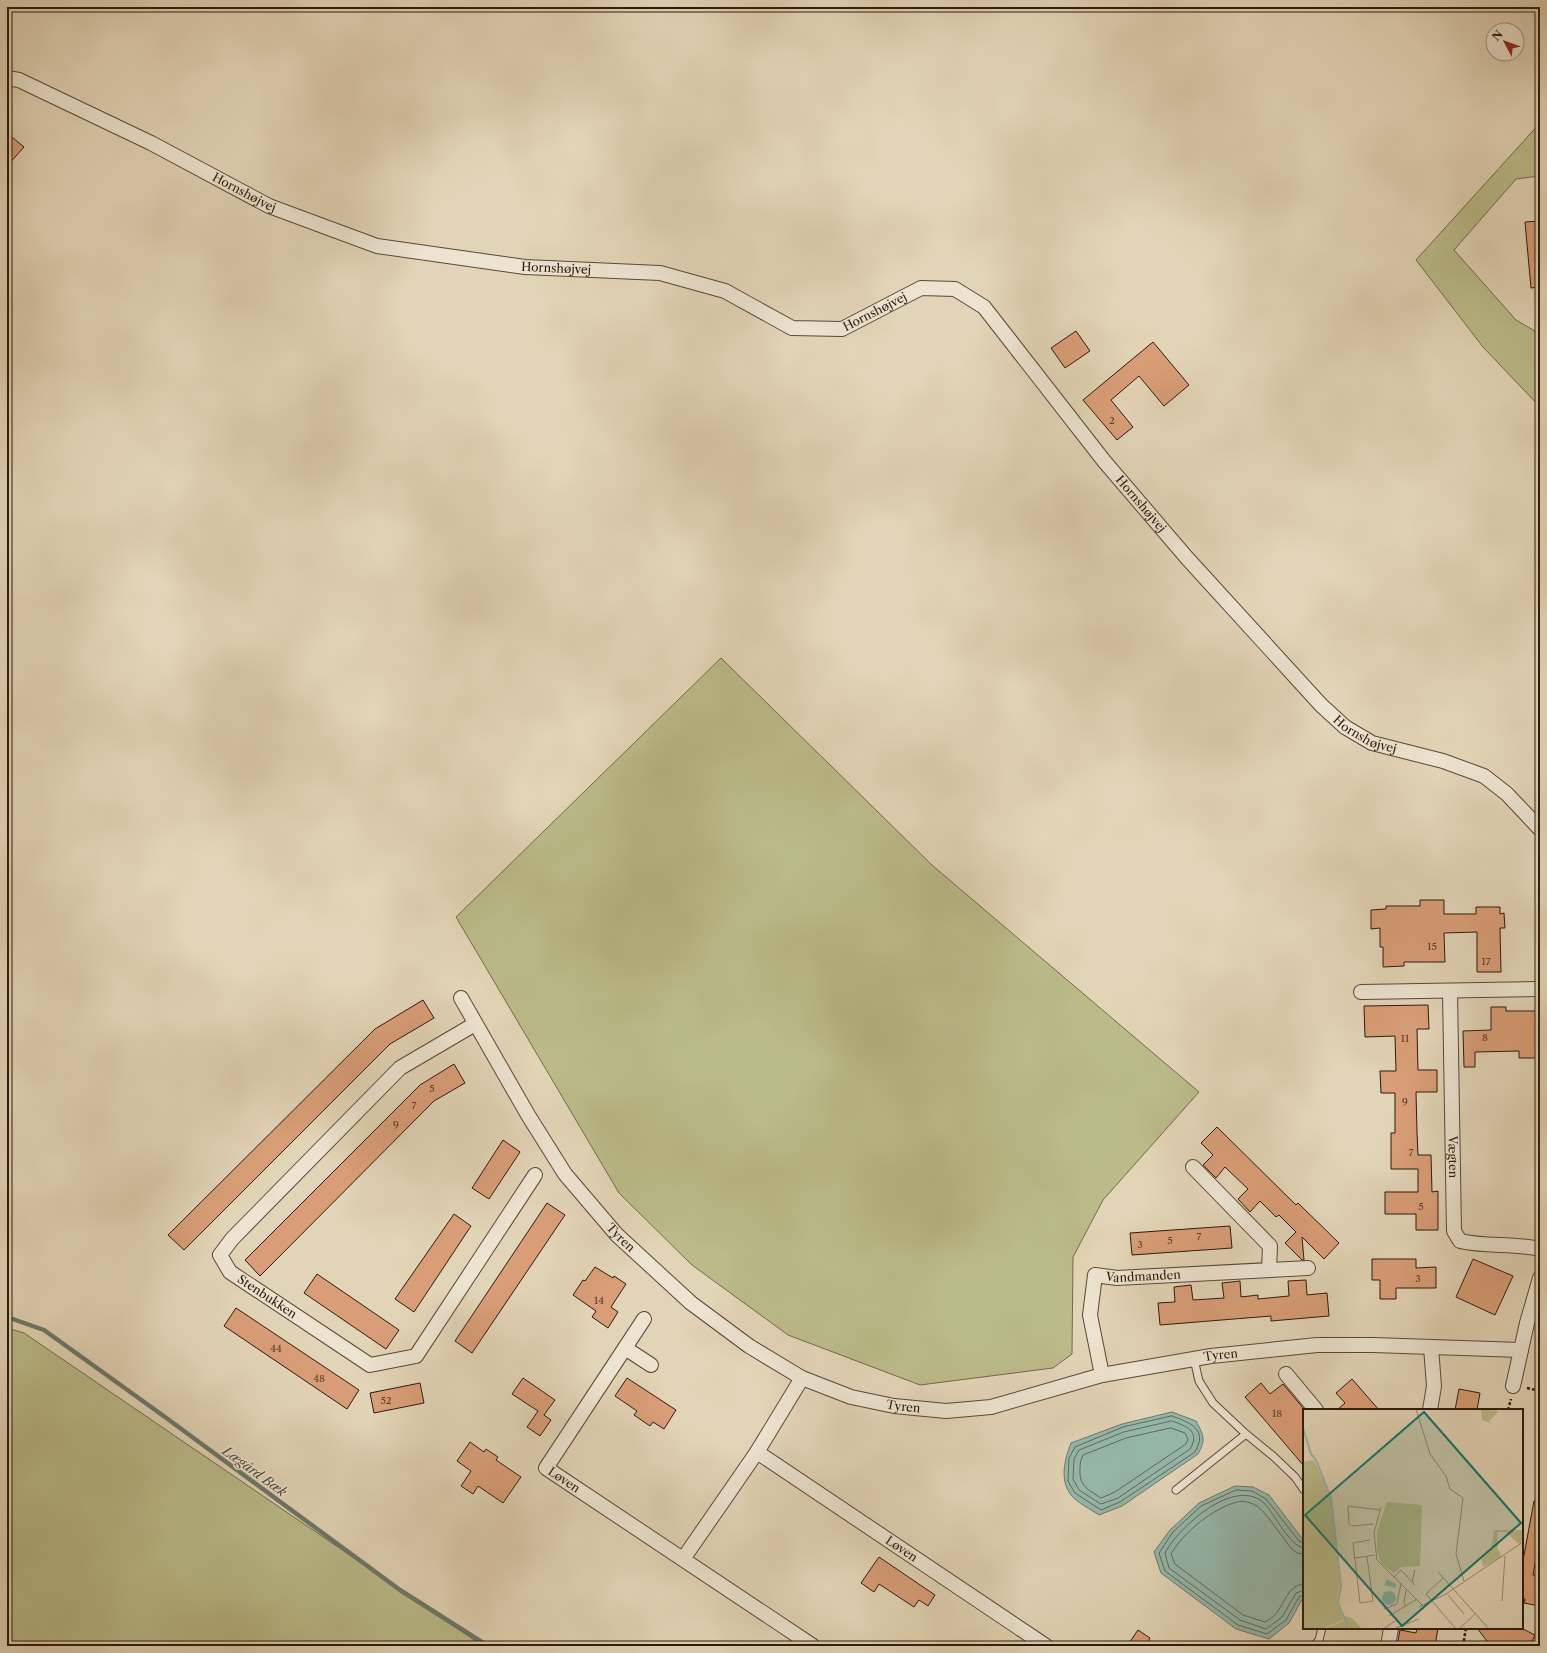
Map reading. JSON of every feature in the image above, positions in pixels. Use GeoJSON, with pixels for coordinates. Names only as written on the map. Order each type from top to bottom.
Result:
{"type":"FeatureCollection","features":[{"type":"Feature","properties":{"kind":"street","name":"Hornshøjvej"},"geometry":{"type":"LineString","coordinates":[[7,78],[19,80],[151,142],[269,206],[377,246],[525,267],[660,273],[725,291],[792,328],[842,329],[921,288],[956,289],[984,307],[1104,461],[1187,558],[1321,705],[1345,727],[1372,743],[1443,761],[1484,776],[1507,794],[1540,829]]}},
{"type":"Feature","properties":{"kind":"street"},"geometry":{"type":"LineString","coordinates":[[1361,992],[1540,990]]}},
{"type":"Feature","properties":{"kind":"street","name":"Vægten"},"geometry":{"type":"LineString","coordinates":[[1450,991],[1454,1231],[1460,1241],[1473,1244],[1526,1246],[1540,1249]]}},
{"type":"Feature","properties":{"kind":"street","name":"Tyren"},"geometry":{"type":"LineString","coordinates":[[461,998],[565,1174],[617,1235],[691,1303],[749,1346],[802,1378],[851,1397],[894,1406],[946,1411],[991,1406],[1102,1374],[1211,1356],[1317,1345],[1520,1350]]}},
{"type":"Feature","properties":{"kind":"street","name":"Stenbukken"},"geometry":{"type":"LineString","coordinates":[[475,1024],[400,1068],[232,1239],[220,1256],[230,1272],[370,1365],[416,1356],[535,1175]]}},
{"type":"Feature","properties":{"kind":"street"},"geometry":{"type":"LineString","coordinates":[[1192,1167],[1270,1246],[1269,1270]]}},
{"type":"Feature","properties":{"kind":"street","name":"Vandmanden"},"geometry":{"type":"LineString","coordinates":[[1102,1374],[1090,1315],[1095,1275],[1117,1278],[1308,1268]]}},
{"type":"Feature","properties":{"kind":"street"},"geometry":{"type":"LineString","coordinates":[[1513,1386],[1520,1350],[1540,1278]]}},
{"type":"Feature","properties":{"kind":"street","name":"Løven"},"geometry":{"type":"LineString","coordinates":[[644,1319],[546,1468],[813,1646]]}},
{"type":"Feature","properties":{"kind":"street"},"geometry":{"type":"LineString","coordinates":[[1430,1409],[1434,1386],[1431,1347]]}},
{"type":"Feature","properties":{"kind":"street"},"geometry":{"type":"LineString","coordinates":[[625,1348],[651,1365]]}},
{"type":"Feature","properties":{"kind":"street"},"geometry":{"type":"LineString","coordinates":[[1286,1374],[1315,1409]]}},
{"type":"Feature","properties":{"kind":"street"},"geometry":{"type":"LineString","coordinates":[[683,1559],[757,1452],[802,1378]]}},
{"type":"Feature","properties":{"kind":"street","name":"Løven"},"geometry":{"type":"LineString","coordinates":[[757,1452],[1046,1646]]}},
{"type":"Feature","properties":{"kind":"street"},"geometry":{"type":"LineString","coordinates":[[1388,1646],[1391,1629]]}},
{"type":"Feature","properties":{"kind":"lane"},"geometry":{"type":"LineString","coordinates":[[1194,1359],[1199,1381],[1213,1403],[1246,1434],[1295,1476],[1303,1488]]}},
{"type":"Feature","properties":{"kind":"lane"},"geometry":{"type":"LineString","coordinates":[[1176,1490],[1246,1434]]}},
{"type":"Feature","properties":{"kind":"lane"},"geometry":{"type":"LineString","coordinates":[[1314,1646],[1322,1629]]}},
{"type":"Feature","properties":{"kind":"path"},"geometry":{"type":"LineString","coordinates":[[1463,1646],[1466,1629]]}},
{"type":"Feature","properties":{"kind":"green space"},"geometry":{"type":"Polygon","coordinates":[[[1540,123],[1540,176],[1516,179],[1454,250],[1516,320],[1540,334],[1540,407],[1483,347],[1416,260],[1540,123]]]}},
{"type":"Feature","properties":{"kind":"green space"},"geometry":{"type":"Polygon","coordinates":[[[721,658],[933,866],[1199,1092],[1103,1200],[1073,1257],[1072,1354],[1053,1368],[920,1385],[788,1335],[692,1265],[619,1193],[456,917],[721,658]]]}},
{"type":"Feature","properties":{"kind":"green space"},"geometry":{"type":"Polygon","coordinates":[[[7,1328],[24,1333],[483,1646],[7,1646],[7,1328]]]}},
{"type":"Feature","properties":{"kind":"water"},"geometry":{"type":"Polygon","coordinates":[[[1172,1412],[1196,1421],[1203,1438],[1198,1454],[1122,1506],[1099,1515],[1073,1498],[1067,1489],[1064,1476],[1065,1462],[1071,1443],[1122,1424],[1172,1412]]]}},
{"type":"Feature","properties":{"kind":"water"},"geometry":{"type":"Polygon","coordinates":[[[1235,1486],[1253,1487],[1269,1495],[1303,1540],[1303,1598],[1289,1623],[1269,1639],[1236,1629],[1161,1573],[1154,1552],[1170,1530],[1199,1503],[1235,1486]]]}},
{"type":"Feature","properties":{"kind":"building"},"geometry":{"type":"Polygon","coordinates":[[[7,133],[24,147],[7,166],[7,133]]]}},
{"type":"Feature","properties":{"kind":"building"},"geometry":{"type":"Polygon","coordinates":[[[1540,221],[1540,287],[1531,288],[1525,222],[1540,221]]]}},
{"type":"Feature","properties":{"kind":"building"},"geometry":{"type":"Polygon","coordinates":[[[1076,331],[1090,351],[1065,368],[1051,348],[1076,331]]]}},
{"type":"Feature","properties":{"kind":"building"},"geometry":{"type":"Polygon","coordinates":[[[1153,342],[1189,385],[1164,406],[1139,376],[1111,400],[1133,427],[1117,440],[1083,400],[1153,342]]]}},
{"type":"Feature","properties":{"kind":"building"},"geometry":{"type":"Polygon","coordinates":[[[1420,900],[1444,900],[1444,914],[1476,914],[1476,907],[1500,907],[1500,914],[1504,913],[1505,928],[1500,928],[1501,972],[1477,972],[1477,932],[1444,933],[1445,962],[1404,962],[1404,966],[1383,967],[1383,947],[1380,947],[1380,928],[1371,929],[1371,910],[1386,909],[1386,906],[1420,906],[1420,900]]]}},
{"type":"Feature","properties":{"kind":"building"},"geometry":{"type":"Polygon","coordinates":[[[423,1000],[434,1018],[390,1044],[184,1250],[168,1235],[375,1029],[423,1000]]]}},
{"type":"Feature","properties":{"kind":"building"},"geometry":{"type":"Polygon","coordinates":[[[1428,1005],[1429,1029],[1417,1029],[1418,1070],[1437,1070],[1437,1092],[1416,1092],[1418,1155],[1431,1155],[1432,1192],[1438,1191],[1438,1230],[1416,1230],[1416,1214],[1385,1214],[1385,1192],[1418,1192],[1418,1169],[1391,1169],[1391,1133],[1395,1133],[1395,1093],[1381,1093],[1380,1071],[1396,1071],[1395,1036],[1365,1037],[1364,1006],[1428,1005]]]}},
{"type":"Feature","properties":{"kind":"building"},"geometry":{"type":"Polygon","coordinates":[[[1491,1007],[1506,1007],[1506,1011],[1540,1011],[1539,1058],[1519,1058],[1519,1051],[1475,1052],[1475,1067],[1464,1067],[1463,1031],[1491,1030],[1491,1007]]]}},
{"type":"Feature","properties":{"kind":"building"},"geometry":{"type":"Polygon","coordinates":[[[454,1064],[465,1083],[434,1101],[260,1276],[245,1260],[420,1085],[454,1064]]]}},
{"type":"Feature","properties":{"kind":"building"},"geometry":{"type":"Polygon","coordinates":[[[1217,1127],[1296,1205],[1298,1203],[1339,1243],[1324,1259],[1302,1237],[1304,1260],[1302,1260],[1285,1243],[1296,1232],[1279,1215],[1276,1217],[1260,1201],[1250,1212],[1238,1199],[1248,1189],[1225,1167],[1216,1178],[1203,1165],[1213,1155],[1201,1143],[1217,1127]]]}},
{"type":"Feature","properties":{"kind":"building"},"geometry":{"type":"Polygon","coordinates":[[[503,1140],[520,1152],[489,1199],[472,1188],[503,1140]]]}},
{"type":"Feature","properties":{"kind":"building"},"geometry":{"type":"Polygon","coordinates":[[[547,1203],[565,1215],[472,1353],[455,1341],[547,1203]]]}},
{"type":"Feature","properties":{"kind":"building"},"geometry":{"type":"Polygon","coordinates":[[[454,1214],[471,1226],[414,1312],[395,1299],[454,1214]]]}},
{"type":"Feature","properties":{"kind":"building"},"geometry":{"type":"Polygon","coordinates":[[[1230,1226],[1232,1248],[1132,1255],[1130,1233],[1230,1226]]]}},
{"type":"Feature","properties":{"kind":"building"},"geometry":{"type":"Polygon","coordinates":[[[1372,1259],[1416,1259],[1416,1268],[1436,1267],[1436,1288],[1396,1288],[1396,1299],[1380,1299],[1380,1280],[1372,1280],[1372,1259]]]}},
{"type":"Feature","properties":{"kind":"building"},"geometry":{"type":"Polygon","coordinates":[[[1473,1259],[1513,1276],[1495,1315],[1456,1297],[1473,1259]]]}},
{"type":"Feature","properties":{"kind":"building"},"geometry":{"type":"Polygon","coordinates":[[[595,1267],[613,1278],[614,1276],[626,1284],[611,1307],[618,1312],[608,1328],[592,1317],[596,1311],[573,1295],[583,1280],[585,1281],[595,1267]]]}},
{"type":"Feature","properties":{"kind":"building"},"geometry":{"type":"Polygon","coordinates":[[[317,1274],[399,1330],[386,1349],[304,1293],[317,1274]]]}},
{"type":"Feature","properties":{"kind":"building"},"geometry":{"type":"Polygon","coordinates":[[[1306,1280],[1307,1295],[1327,1293],[1329,1316],[1271,1321],[1271,1316],[1160,1325],[1158,1303],[1175,1302],[1174,1287],[1191,1285],[1193,1300],[1224,1298],[1222,1283],[1240,1281],[1241,1297],[1258,1295],[1258,1299],[1289,1296],[1288,1281],[1306,1280]]]}},
{"type":"Feature","properties":{"kind":"building"},"geometry":{"type":"Polygon","coordinates":[[[236,1308],[359,1390],[347,1409],[224,1326],[236,1308]]]}},
{"type":"Feature","properties":{"kind":"building"},"geometry":{"type":"Polygon","coordinates":[[[523,1378],[555,1400],[544,1415],[551,1420],[540,1436],[527,1427],[538,1411],[512,1394],[523,1378]]]}},
{"type":"Feature","properties":{"kind":"building"},"geometry":{"type":"Polygon","coordinates":[[[627,1378],[676,1410],[664,1429],[653,1422],[650,1426],[634,1415],[637,1411],[615,1396],[627,1378]]]}},
{"type":"Feature","properties":{"kind":"building"},"geometry":{"type":"Polygon","coordinates":[[[1352,1379],[1378,1409],[1338,1409],[1345,1403],[1336,1393],[1352,1379]]]}},
{"type":"Feature","properties":{"kind":"building"},"geometry":{"type":"Polygon","coordinates":[[[420,1383],[424,1403],[374,1413],[370,1393],[420,1383]]]}},
{"type":"Feature","properties":{"kind":"building"},"geometry":{"type":"Polygon","coordinates":[[[1261,1383],[1270,1394],[1283,1384],[1304,1409],[1303,1465],[1245,1397],[1261,1383]]]}},
{"type":"Feature","properties":{"kind":"building"},"geometry":{"type":"Polygon","coordinates":[[[1459,1389],[1480,1393],[1477,1409],[1455,1409],[1459,1389]]]}},
{"type":"Feature","properties":{"kind":"building"},"geometry":{"type":"Polygon","coordinates":[[[470,1442],[484,1452],[486,1449],[498,1457],[496,1460],[521,1477],[503,1503],[478,1486],[473,1494],[461,1486],[471,1471],[457,1461],[470,1442]]]}},
{"type":"Feature","properties":{"kind":"building"},"geometry":{"type":"Polygon","coordinates":[[[1534,1501],[1540,1502],[1540,1550],[1538,1549],[1533,1575],[1540,1576],[1540,1606],[1524,1603],[1523,1561],[1534,1501]]]}},
{"type":"Feature","properties":{"kind":"building"},"geometry":{"type":"Polygon","coordinates":[[[879,1557],[935,1595],[928,1606],[919,1600],[914,1607],[879,1584],[874,1592],[861,1583],[879,1557]]]}},
{"type":"Feature","properties":{"kind":"building"},"geometry":{"type":"Polygon","coordinates":[[[1417,1629],[1438,1629],[1435,1646],[1397,1646],[1400,1630],[1416,1633],[1417,1629]]]}},
{"type":"Feature","properties":{"kind":"building"},"geometry":{"type":"Polygon","coordinates":[[[1478,1629],[1523,1629],[1535,1635],[1530,1646],[1511,1646],[1503,1642],[1492,1643],[1487,1641],[1478,1629]]]}},
{"type":"Feature","properties":{"kind":"building"},"geometry":{"type":"Polygon","coordinates":[[[1138,1630],[1150,1638],[1146,1646],[1127,1646],[1138,1630]]]}},
{"type":"Feature","properties":{"kind":"waterway","name":"Lægård Bæk"},"geometry":{"type":"LineString","coordinates":[[7,1317],[44,1330],[400,1590],[488,1646]]}}]}
